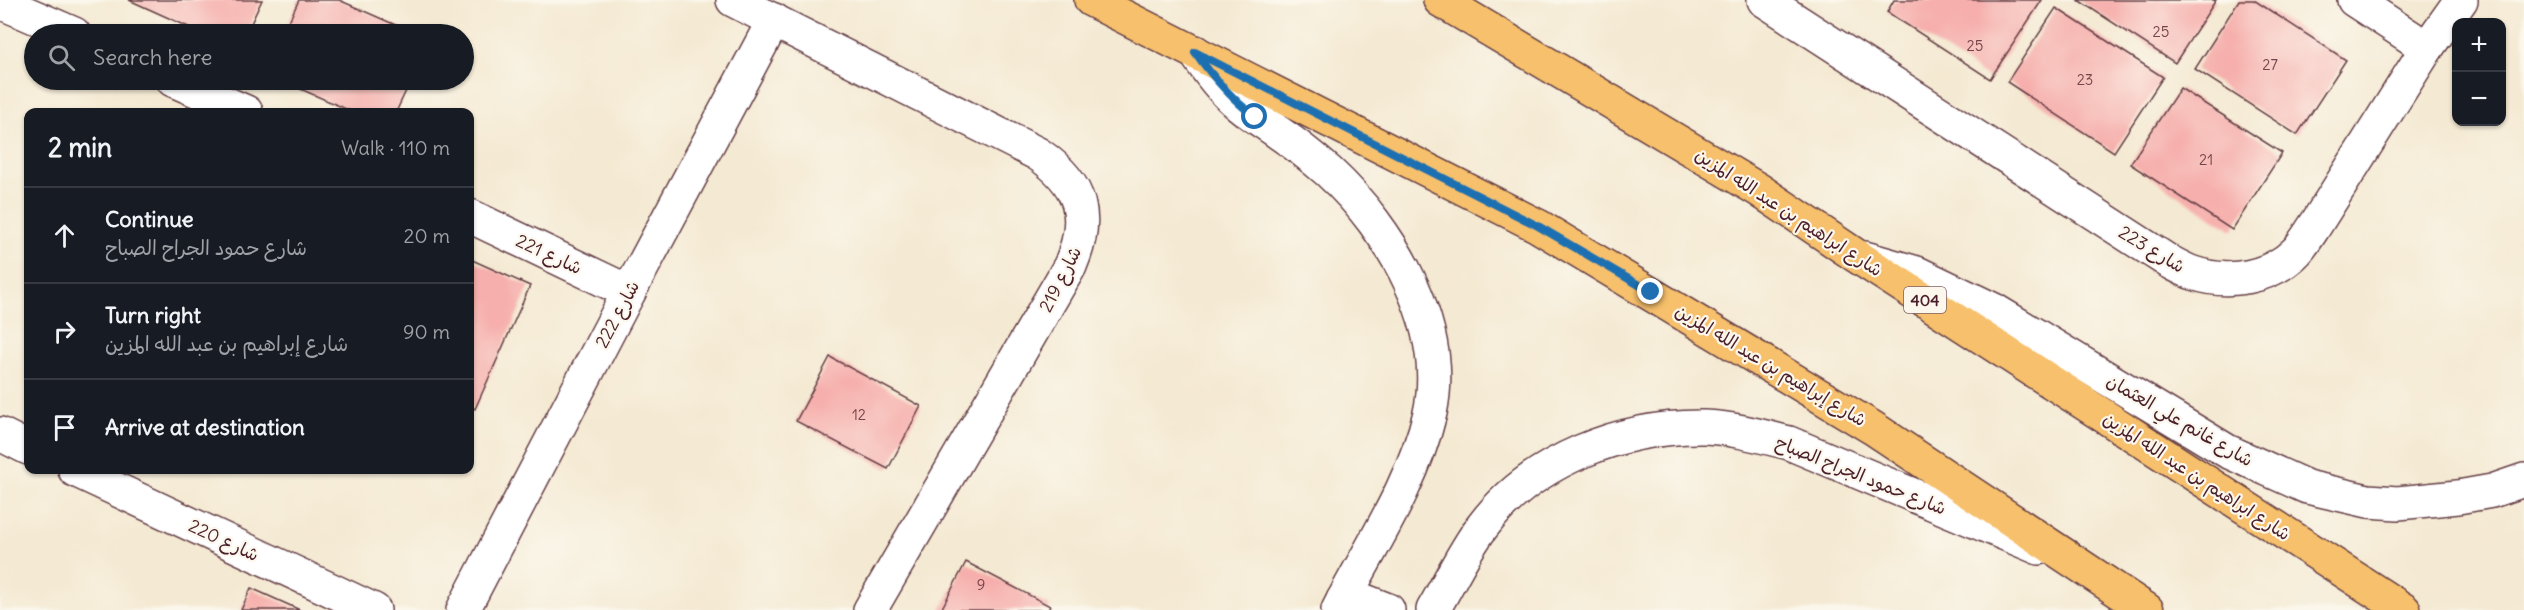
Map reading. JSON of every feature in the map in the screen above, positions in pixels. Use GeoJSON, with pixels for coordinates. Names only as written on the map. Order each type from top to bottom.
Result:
{"type":"FeatureCollection","features":[{"type":"Feature","properties":{"kind":"main road","name":"شارع إبراهيم بن عبد الله المزين"},"geometry":{"type":"LineString","coordinates":[[1091,0],[1528,221],[1579,250],[1873,428],[2147,610]]}},
{"type":"Feature","properties":{"kind":"main road","name":"شارع ابراهيم بن عبد الله المزين"},"geometry":{"type":"LineString","coordinates":[[1440,0],[1759,190],[1855,255],[2404,610]]}},
{"type":"Feature","properties":{"kind":"street","name":"شارع 219"},"geometry":{"type":"LineString","coordinates":[[733,0],[1038,154],[1056,166],[1070,183],[1079,203],[1083,224],[1079,245],[1070,266],[870,610]]}},
{"type":"Feature","properties":{"kind":"street","name":"شارع 223"},"geometry":{"type":"LineString","coordinates":[[1764,0],[2168,261],[2192,273],[2219,279],[2247,278],[2273,269],[2296,252],[2427,48],[2461,0]]}},
{"type":"Feature","properties":{"kind":"street"},"geometry":{"type":"LineString","coordinates":[[2354,0],[2427,48]]}},
{"type":"Feature","properties":{"kind":"street"},"geometry":{"type":"LineString","coordinates":[[0,2],[51,24]]}},
{"type":"Feature","properties":{"kind":"street","name":"شارع 222"},"geometry":{"type":"LineString","coordinates":[[464,610],[629,292],[774,20]]}},
{"type":"Feature","properties":{"kind":"street"},"geometry":{"type":"LineString","coordinates":[[1195,52],[1212,77],[1234,100],[1307,153],[1358,202],[1397,257],[1412,285],[1424,316],[1430,347],[1432,380],[1430,411],[1419,450],[1404,487],[1340,605]]}},
{"type":"Feature","properties":{"kind":"street"},"geometry":{"type":"LineString","coordinates":[[196,90],[237,108]]}},
{"type":"Feature","properties":{"kind":"street","name":"شارع 221"},"geometry":{"type":"LineString","coordinates":[[474,218],[629,292]]}},
{"type":"Feature","properties":{"kind":"street","name":"شارع غانم علي العثمان"},"geometry":{"type":"LineString","coordinates":[[1855,255],[1917,273],[1994,310],[2227,451],[2307,487],[2348,498],[2398,503],[2458,498],[2492,491],[2524,480]]}},
{"type":"Feature","properties":{"kind":"street","name":"شارع حمود الجراح الصباح"},"geometry":{"type":"LineString","coordinates":[[1433,610],[1481,527],[1509,497],[1544,471],[1581,451],[1621,437],[1662,429],[1705,427],[1747,432],[1789,443],[2070,561]]}},
{"type":"Feature","properties":{"kind":"street"},"geometry":{"type":"LineString","coordinates":[[0,434],[24,446]]}},
{"type":"Feature","properties":{"kind":"street","name":"شارع 220"},"geometry":{"type":"LineString","coordinates":[[84,474],[374,610]]}},
{"type":"Feature","properties":{"kind":"street"},"geometry":{"type":"LineString","coordinates":[[1340,605],[1365,601],[1388,610]]}},
{"type":"Feature","properties":{"kind":"building"},"geometry":{"type":"Polygon","coordinates":[[[129,0],[262,0],[251,24],[182,24],[129,0]]]}},
{"type":"Feature","properties":{"kind":"building"},"geometry":{"type":"Polygon","coordinates":[[[299,0],[339,0],[393,24],[288,24],[299,0]]]}},
{"type":"Feature","properties":{"kind":"building"},"geometry":{"type":"Polygon","coordinates":[[[1894,0],[2042,0],[1990,79],[1887,12],[1894,0]]]}},
{"type":"Feature","properties":{"kind":"building"},"geometry":{"type":"Polygon","coordinates":[[[2078,0],[2216,0],[2175,63],[2078,0]]]}},
{"type":"Feature","properties":{"kind":"building"},"geometry":{"type":"Polygon","coordinates":[[[2239,0],[2254,0],[2346,60],[2297,135],[2195,69],[2239,0]]]}},
{"type":"Feature","properties":{"kind":"building"},"geometry":{"type":"Polygon","coordinates":[[[2056,8],[2163,77],[2114,152],[2007,82],[2056,8]]]}},
{"type":"Feature","properties":{"kind":"building"},"geometry":{"type":"Polygon","coordinates":[[[2180,88],[2282,153],[2232,230],[2130,164],[2180,88]]]}},
{"type":"Feature","properties":{"kind":"building"},"geometry":{"type":"Polygon","coordinates":[[[303,90],[406,90],[398,108],[344,108],[303,90]]]}},
{"type":"Feature","properties":{"kind":"building"},"geometry":{"type":"Polygon","coordinates":[[[474,261],[530,286],[474,408],[474,261]]]}},
{"type":"Feature","properties":{"kind":"building"},"geometry":{"type":"Polygon","coordinates":[[[830,357],[921,406],[888,469],[796,421],[830,357]]]}},
{"type":"Feature","properties":{"kind":"building"},"geometry":{"type":"Polygon","coordinates":[[[966,562],[1050,606],[1048,610],[941,610],[966,562]]]}},
{"type":"Feature","properties":{"kind":"building"},"geometry":{"type":"Polygon","coordinates":[[[251,588],[300,610],[241,610],[251,588]]]}},
{"type":"Feature","properties":{"kind":"route"},"geometry":{"type":"LineString","coordinates":[[1255,117],[1234,100],[1212,77],[1195,52],[1538,226],[1651,292]]}}]}
